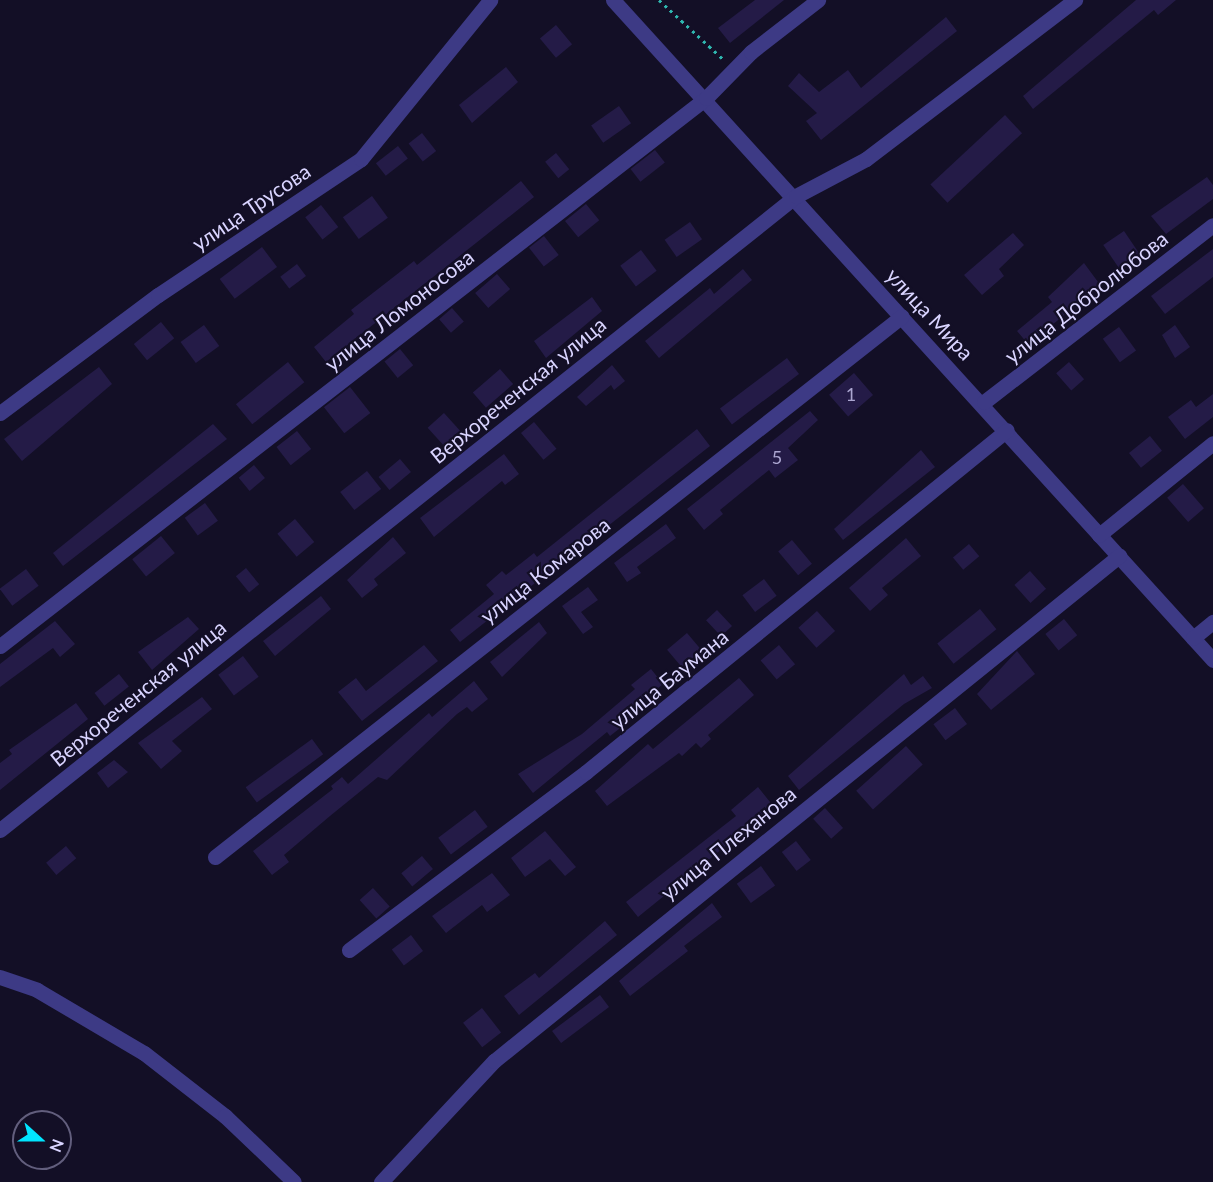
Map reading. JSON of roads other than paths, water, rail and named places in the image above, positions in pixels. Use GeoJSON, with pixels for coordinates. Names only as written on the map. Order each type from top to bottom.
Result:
{"type":"FeatureCollection","features":[{"type":"Feature","properties":{"kind":"street","name":"улица Трусова"},"geometry":{"type":"LineString","coordinates":[[0,413],[158,295],[361,159],[490,0]]}},
{"type":"Feature","properties":{"kind":"street","name":"улица Мира"},"geometry":{"type":"LineString","coordinates":[[613,0],[796,196],[902,316],[984,402],[1099,535],[1213,660]]}},
{"type":"Feature","properties":{"kind":"street","name":"улица Ломоносова"},"geometry":{"type":"LineString","coordinates":[[0,646],[706,98],[734,69],[818,0]]}},
{"type":"Feature","properties":{"kind":"street","name":"Верхореченская улица"},"geometry":{"type":"LineString","coordinates":[[0,830],[796,196],[866,159],[1075,0]]}},
{"type":"Feature","properties":{"kind":"street","name":"улица Добролюбова"},"geometry":{"type":"LineString","coordinates":[[984,402],[1213,225]]}},
{"type":"Feature","properties":{"kind":"street","name":"улица Комарова"},"geometry":{"type":"LineString","coordinates":[[215,857],[902,316]]}},
{"type":"Feature","properties":{"kind":"street","name":"улица Баумана"},"geometry":{"type":"LineString","coordinates":[[349,950],[586,772],[1007,430]]}},
{"type":"Feature","properties":{"kind":"street"},"geometry":{"type":"LineString","coordinates":[[1099,535],[1213,443]]}},
{"type":"Feature","properties":{"kind":"street","name":"улица Плеханова"},"geometry":{"type":"LineString","coordinates":[[381,1182],[494,1061],[1119,556]]}},
{"type":"Feature","properties":{"kind":"street"},"geometry":{"type":"LineString","coordinates":[[1193,638],[1213,622]]}},
{"type":"Feature","properties":{"kind":"street"},"geometry":{"type":"LineString","coordinates":[[0,977],[38,990],[144,1053],[225,1116],[294,1182]]}}]}
